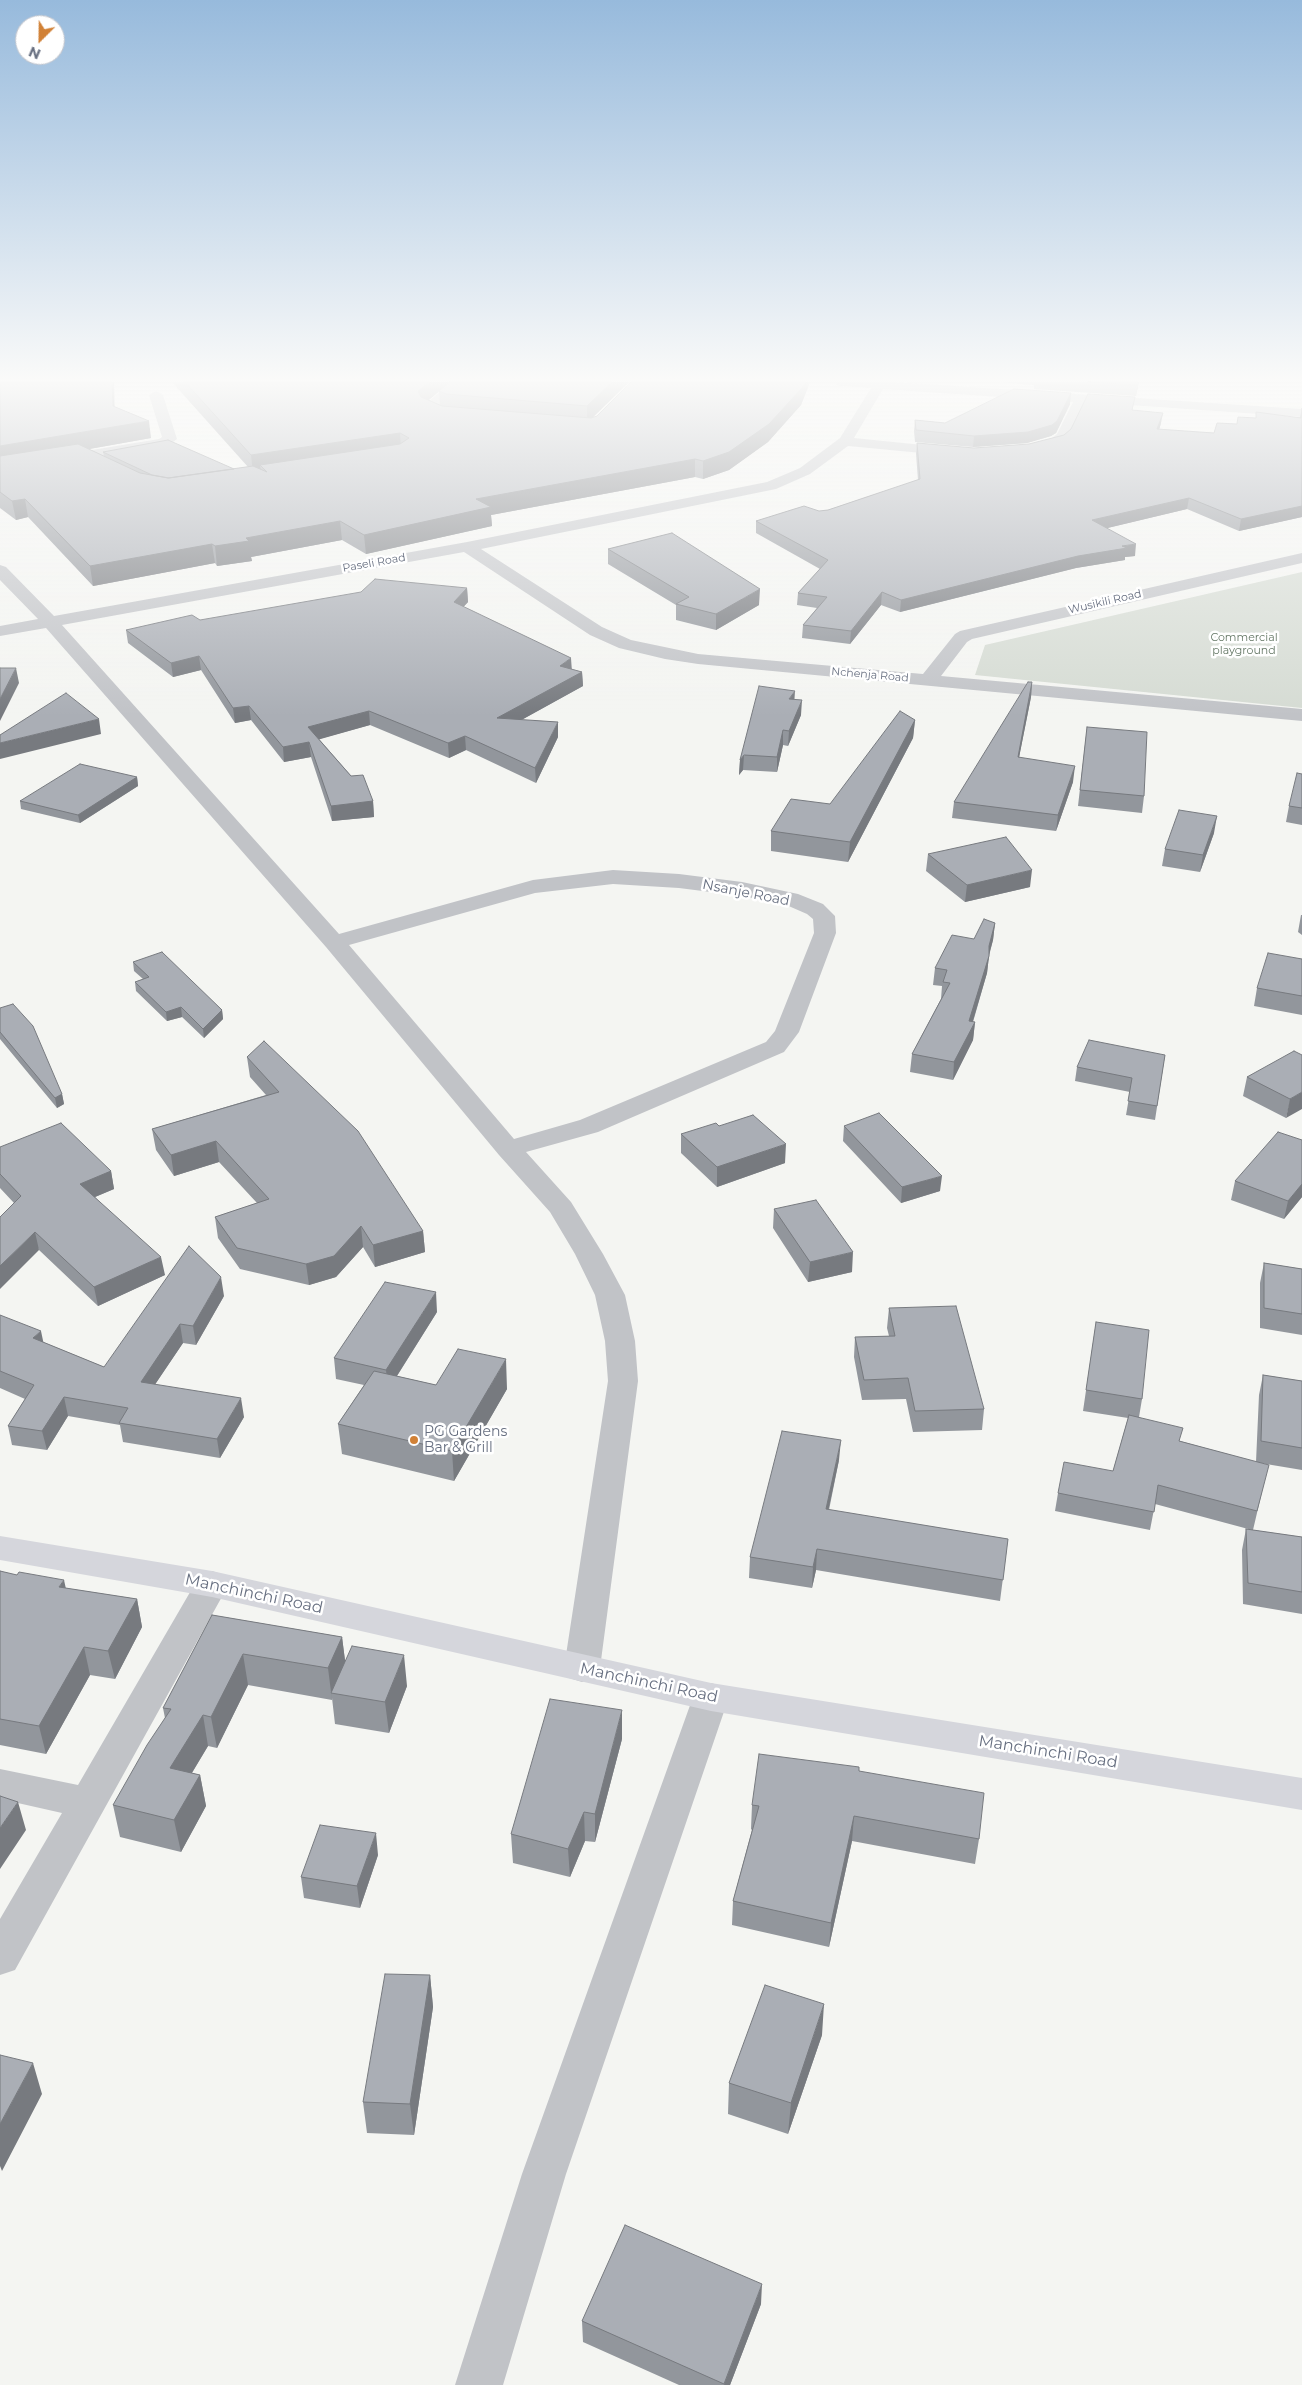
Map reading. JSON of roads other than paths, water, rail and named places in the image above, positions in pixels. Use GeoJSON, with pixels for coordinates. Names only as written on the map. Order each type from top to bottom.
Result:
{"type":"FeatureCollection","features":[{"type":"Feature","properties":{"kind":"main road","name":"Manchinchi Road"},"geometry":{"type":"LineString","coordinates":[[0,1548],[212,1584],[711,1697],[1302,1794]]}},
{"type":"Feature","properties":{"kind":"street","name":"Paseli Road"},"geometry":{"type":"LineString","coordinates":[[0,631],[467,547],[735,493]]}},
{"type":"Feature","properties":{"kind":"street","name":"Nchenja Road"},"geometry":{"type":"LineString","coordinates":[[467,547],[596,631],[624,644],[657,652],[698,659],[1302,715]]}},
{"type":"Feature","properties":{"kind":"street","name":"Wusikili Road"},"geometry":{"type":"LineString","coordinates":[[928,680],[961,638],[966,635],[1302,558]]}},
{"type":"Feature","properties":{"kind":"street"},"geometry":{"type":"LineString","coordinates":[[0,570],[49,622],[334,942],[508,1149],[561,1208],[589,1254],[610,1295],[620,1341],[623,1381],[582,1668]]}},
{"type":"Feature","properties":{"kind":"street","name":"Nsanje Road"},"geometry":{"type":"LineString","coordinates":[[334,942],[533,887],[613,877],[679,881],[742,890],[790,899],[815,909],[824,916],[826,924],[825,933],[787,1032],[775,1047],[589,1126],[508,1149]]}},
{"type":"Feature","properties":{"kind":"street"},"geometry":{"type":"LineString","coordinates":[[0,1957],[212,1584]]}},
{"type":"Feature","properties":{"kind":"street"},"geometry":{"type":"LineString","coordinates":[[479,2385],[544,2174],[711,1697]]}},
{"type":"Feature","properties":{"kind":"street"},"geometry":{"type":"LineString","coordinates":[[0,1784],[86,1803]]}},
{"type":"Feature","properties":{"kind":"place","name":"PG Gardens Bar & Grill"},"geometry":{"type":"Point","coordinates":[414,1440]}},
{"type":"Feature","properties":{"kind":"park label","name":"Commercial playground"},"geometry":{"type":"Point","coordinates":[1244,644]}}]}
